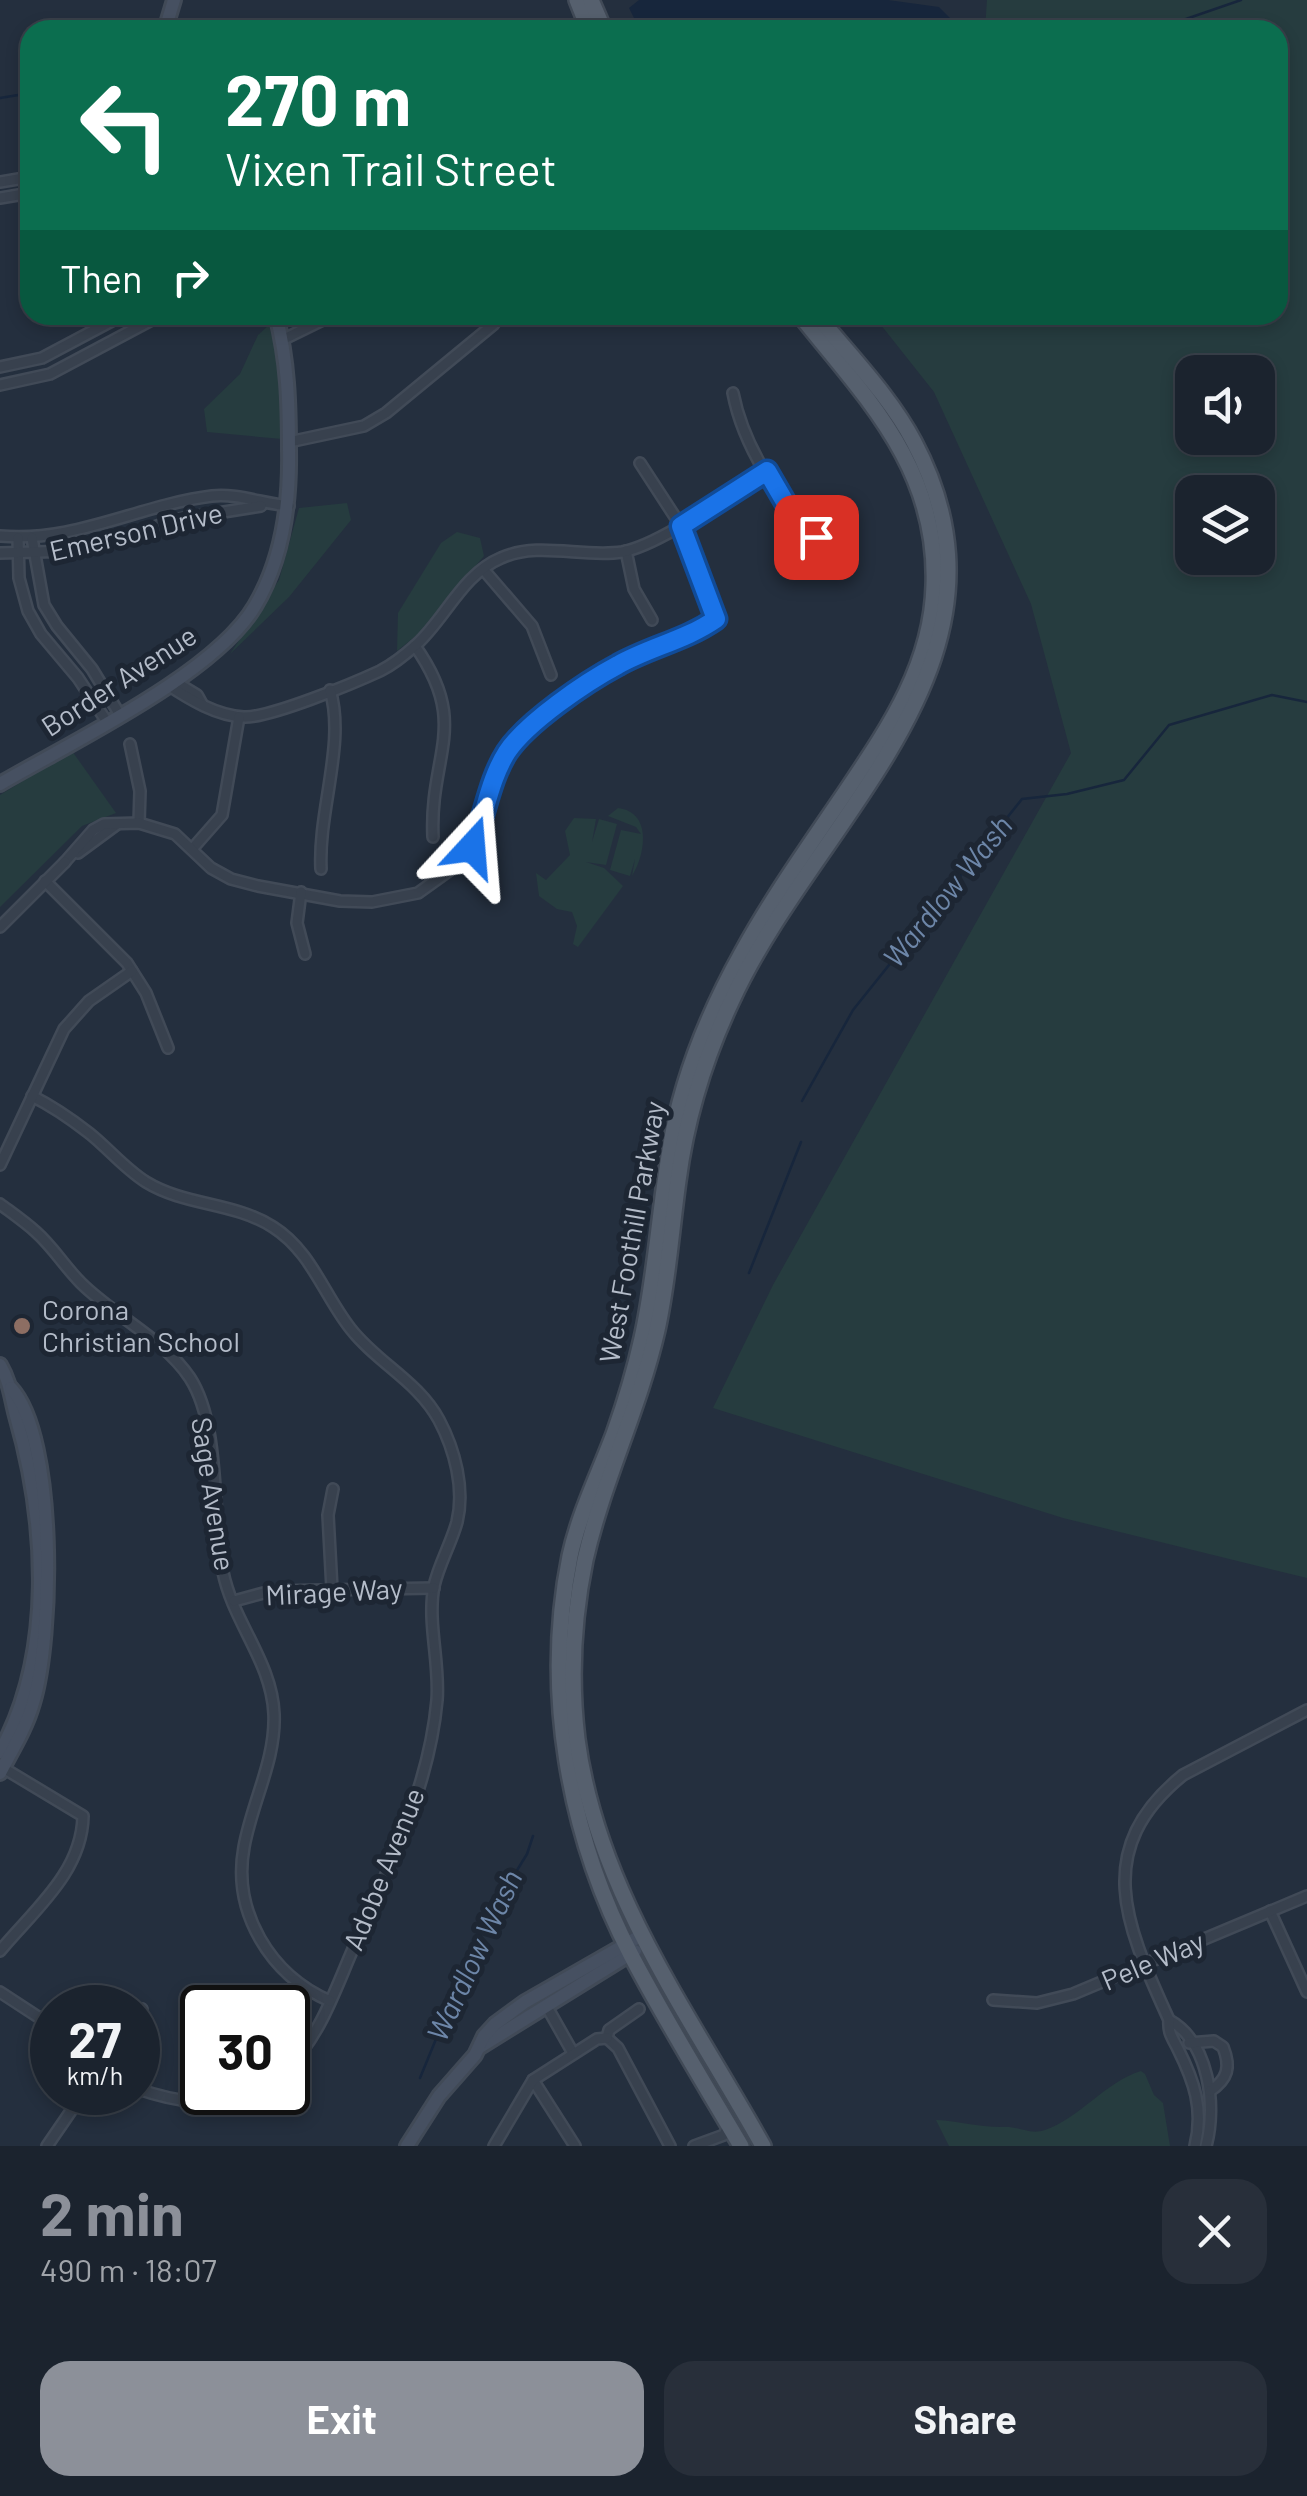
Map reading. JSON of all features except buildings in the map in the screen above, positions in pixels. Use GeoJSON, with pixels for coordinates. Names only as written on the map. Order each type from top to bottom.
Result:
{"type":"FeatureCollection","features":[{"type":"Feature","properties":{"kind":"main road","name":"Border Avenue"},"geometry":{"type":"LineString","coordinates":[[0,784],[171,683],[237,630],[255,606],[270,575],[289,506],[288,371],[278,325]]}},
{"type":"Feature","properties":{"kind":"main road","name":"West Foothill Parkway"},"geometry":{"type":"LineString","coordinates":[[741,2146],[628,1948],[593,1869],[565,1750],[560,1675],[571,1552],[616,1429],[642,1340],[670,1146],[691,1066],[708,1020],[753,934],[896,714],[920,664],[930,623],[933,549],[914,473],[886,422],[808,325]]}},
{"type":"Feature","properties":{"kind":"main road","name":"West Foothill Parkway"},"geometry":{"type":"LineString","coordinates":[[763,2146],[610,1872],[588,1802],[574,1709],[576,1623],[597,1518],[637,1405],[657,1332],[685,1138],[712,1046],[730,1002],[765,938],[917,705],[944,628],[946,542],[926,467],[900,418],[825,325]]}},
{"type":"Feature","properties":{"kind":"main road"},"geometry":{"type":"LineString","coordinates":[[0,1365],[11,1388],[36,1525],[38,1600],[27,1688],[0,1752]]}},
{"type":"Feature","properties":{"kind":"main road"},"geometry":{"type":"LineString","coordinates":[[1,1769],[33,1706],[42,1670],[48,1600],[47,1524],[36,1453],[23,1400],[11,1388]]}},
{"type":"Feature","properties":{"kind":"main road"},"geometry":{"type":"LineString","coordinates":[[480,2047],[484,2036],[509,2013],[644,1939]]}},
{"type":"Feature","properties":{"kind":"main road"},"geometry":{"type":"LineString","coordinates":[[408,2146],[439,2096],[480,2047],[547,2007],[628,1948]]}},
{"type":"Feature","properties":{"kind":"main road"},"geometry":{"type":"LineString","coordinates":[[730,2127],[742,2128],[752,2146]]}},
{"type":"Feature","properties":{"kind":"street"},"geometry":{"type":"LineString","coordinates":[[0,367],[42,358],[106,325]]}},
{"type":"Feature","properties":{"kind":"street"},"geometry":{"type":"LineString","coordinates":[[0,385],[19,383],[72,364],[143,325]]}},
{"type":"Feature","properties":{"kind":"street"},"geometry":{"type":"LineString","coordinates":[[282,340],[313,325]]}},
{"type":"Feature","properties":{"kind":"street"},"geometry":{"type":"LineString","coordinates":[[290,442],[364,426],[386,413],[493,325]]}},
{"type":"Feature","properties":{"kind":"street"},"geometry":{"type":"LineString","coordinates":[[64,348],[72,364]]}},
{"type":"Feature","properties":{"kind":"street"},"geometry":{"type":"LineString","coordinates":[[733,393],[739,423],[792,514],[816,537]]}},
{"type":"Feature","properties":{"kind":"street"},"geometry":{"type":"LineString","coordinates":[[0,927],[93,830],[104,824],[138,823],[175,834],[211,868],[231,879],[340,901],[372,902],[418,894],[434,883],[457,866],[472,847],[495,777],[518,739],[559,703],[619,664],[698,632],[716,619],[681,526],[640,463]]}},
{"type":"Feature","properties":{"kind":"street"},"geometry":{"type":"LineString","coordinates":[[171,683],[202,704],[239,717],[268,712],[330,690],[380,671],[416,646],[483,568],[503,557],[530,550],[626,552],[681,526],[767,471]]}},
{"type":"Feature","properties":{"kind":"street","name":"Emerson Drive"},"geometry":{"type":"LineString","coordinates":[[0,536],[32,538],[93,528],[175,503],[215,496],[289,506]]}},
{"type":"Feature","properties":{"kind":"street","name":"Emerson Drive"},"geometry":{"type":"LineString","coordinates":[[0,553],[34,554],[111,542],[173,520],[272,505]]}},
{"type":"Feature","properties":{"kind":"street"},"geometry":{"type":"LineString","coordinates":[[18,538],[19,578],[28,611],[40,634],[78,678],[107,722]]}},
{"type":"Feature","properties":{"kind":"street"},"geometry":{"type":"LineString","coordinates":[[32,538],[44,606],[92,668],[120,714]]}},
{"type":"Feature","properties":{"kind":"street"},"geometry":{"type":"LineString","coordinates":[[626,552],[634,589],[652,620]]}},
{"type":"Feature","properties":{"kind":"street"},"geometry":{"type":"LineString","coordinates":[[483,568],[532,626],[551,675]]}},
{"type":"Feature","properties":{"kind":"street"},"geometry":{"type":"LineString","coordinates":[[416,646],[435,673],[444,705],[446,732],[431,803],[432,837]]}},
{"type":"Feature","properties":{"kind":"street"},"geometry":{"type":"LineString","coordinates":[[321,869],[320,836],[338,726],[330,690]]}},
{"type":"Feature","properties":{"kind":"street"},"geometry":{"type":"LineString","coordinates":[[193,848],[222,815],[239,717]]}},
{"type":"Feature","properties":{"kind":"street"},"geometry":{"type":"LineString","coordinates":[[130,744],[140,791],[138,823]]}},
{"type":"Feature","properties":{"kind":"street"},"geometry":{"type":"LineString","coordinates":[[45,881],[132,971],[146,993],[168,1048]]}},
{"type":"Feature","properties":{"kind":"street"},"geometry":{"type":"LineString","coordinates":[[301,892],[297,923],[305,954]]}},
{"type":"Feature","properties":{"kind":"street"},"geometry":{"type":"LineString","coordinates":[[0,1166],[64,1028],[89,1001],[132,971]]}},
{"type":"Feature","properties":{"kind":"street","name":"Adobe Avenue"},"geometry":{"type":"LineString","coordinates":[[32,1096],[90,1133],[155,1188],[232,1208],[274,1227],[309,1262],[350,1328],[423,1395],[450,1444],[460,1495],[458,1520],[434,1588],[437,1699],[419,1792],[398,1849],[310,2039]]}},
{"type":"Feature","properties":{"kind":"street","name":"Sage Avenue"},"geometry":{"type":"LineString","coordinates":[[0,1204],[37,1232],[82,1284],[173,1358],[191,1380],[204,1416],[224,1575],[264,1669],[274,1711],[272,1747],[244,1847],[246,1904],[261,1942],[274,1960],[300,1984],[330,2001]]}},
{"type":"Feature","properties":{"kind":"street"},"geometry":{"type":"LineString","coordinates":[[332,1589],[328,1516],[333,1489]]}},
{"type":"Feature","properties":{"kind":"street","name":"Mirage Way"},"geometry":{"type":"LineString","coordinates":[[234,1601],[270,1591],[434,1588]]}},
{"type":"Feature","properties":{"kind":"street"},"geometry":{"type":"LineString","coordinates":[[1195,2146],[1199,2100],[1194,2080],[1183,2068],[1180,2052],[1168,2032],[1169,2020],[1129,1922],[1124,1888],[1128,1856],[1150,1807],[1183,1774],[1307,1710]]}},
{"type":"Feature","properties":{"kind":"street"},"geometry":{"type":"LineString","coordinates":[[0,1950],[69,1867],[83,1835],[84,1816],[1,1769]]}},
{"type":"Feature","properties":{"kind":"street","name":"Pele Way"},"geometry":{"type":"LineString","coordinates":[[993,2000],[1037,2003],[1073,1994],[1307,1896]]}},
{"type":"Feature","properties":{"kind":"street"},"geometry":{"type":"LineString","coordinates":[[1270,1912],[1307,1992]]}},
{"type":"Feature","properties":{"kind":"street"},"geometry":{"type":"LineString","coordinates":[[0,1992],[30,2012]]}},
{"type":"Feature","properties":{"kind":"street"},"geometry":{"type":"LineString","coordinates":[[547,2007],[574,2053]]}},
{"type":"Feature","properties":{"kind":"street"},"geometry":{"type":"LineString","coordinates":[[607,2038],[609,2030],[638,2010]]}},
{"type":"Feature","properties":{"kind":"street"},"geometry":{"type":"LineString","coordinates":[[1169,2020],[1179,2025],[1201,2056],[1210,2092],[1206,2146]]}},
{"type":"Feature","properties":{"kind":"street"},"geometry":{"type":"LineString","coordinates":[[494,2146],[533,2080],[597,2039],[607,2038],[618,2048],[670,2146]]}},
{"type":"Feature","properties":{"kind":"street"},"geometry":{"type":"LineString","coordinates":[[1180,2052],[1190,2042],[1214,2041],[1223,2046],[1230,2066],[1228,2074],[1210,2092]]}},
{"type":"Feature","properties":{"kind":"street"},"geometry":{"type":"LineString","coordinates":[[533,2080],[575,2146]]}},
{"type":"Feature","properties":{"kind":"street"},"geometry":{"type":"LineString","coordinates":[[46,2146],[68,2115]]}},
{"type":"Feature","properties":{"kind":"street"},"geometry":{"type":"LineString","coordinates":[[694,2146],[707,2139]]}},
{"type":"Feature","properties":{"kind":"green space"},"geometry":{"type":"Polygon","coordinates":[[[987,0],[1307,0],[1307,1578],[1063,1518],[713,1408],[773,1285],[1071,753],[1031,604],[934,392],[881,325],[1288,325],[1288,20],[986,20],[987,0]]]}},
{"type":"Feature","properties":{"kind":"green space"},"geometry":{"type":"Polygon","coordinates":[[[269,325],[283,379],[282,439],[207,432],[204,409],[240,374],[258,335],[269,325]]]}},
{"type":"Feature","properties":{"kind":"green space"},"geometry":{"type":"Polygon","coordinates":[[[347,503],[351,520],[289,597],[230,654],[279,580],[299,508],[347,503]]]}},
{"type":"Feature","properties":{"kind":"green space"},"geometry":{"type":"Polygon","coordinates":[[[457,532],[480,538],[484,556],[417,635],[397,651],[398,613],[441,543],[457,532]]]}},
{"type":"Feature","properties":{"kind":"green space"},"geometry":{"type":"Polygon","coordinates":[[[72,751],[116,813],[82,826],[0,907],[0,795],[72,751]]]}},
{"type":"Feature","properties":{"kind":"green space"},"geometry":{"type":"Polygon","coordinates":[[[618,808],[629,811],[641,825],[643,846],[632,876],[635,859],[630,876],[610,870],[621,830],[641,834],[636,827],[608,816],[618,808]]]}},
{"type":"Feature","properties":{"kind":"green space"},"geometry":{"type":"Polygon","coordinates":[[[574,818],[596,819],[592,842],[599,819],[617,824],[606,865],[586,862],[604,868],[623,886],[578,947],[573,944],[577,926],[572,912],[557,909],[539,896],[536,873],[546,880],[570,855],[565,831],[574,818]]]}},
{"type":"Feature","properties":{"kind":"green space"},"geometry":{"type":"Polygon","coordinates":[[[1141,2071],[1163,2103],[1170,2146],[949,2146],[936,2120],[1040,2131],[1070,2117],[1116,2083],[1141,2071]]]}},
{"type":"Feature","properties":{"kind":"water"},"geometry":{"type":"Polygon","coordinates":[[[639,0],[888,0],[939,7],[950,18],[635,20],[629,8],[639,0]]]}},
{"type":"Feature","properties":{"kind":"waterway"},"geometry":{"type":"LineString","coordinates":[[1183,20],[1241,0]]}},
{"type":"Feature","properties":{"kind":"waterway"},"geometry":{"type":"LineString","coordinates":[[0,98],[20,95]]}},
{"type":"Feature","properties":{"kind":"waterway","name":"Wardlow Wash"},"geometry":{"type":"LineString","coordinates":[[802,1101],[853,1010],[1022,799],[1067,794],[1124,780],[1169,725],[1272,695],[1307,702]]}},
{"type":"Feature","properties":{"kind":"waterway","name":"Wardlow Wash"},"geometry":{"type":"LineString","coordinates":[[749,1273],[801,1142]]}},
{"type":"Feature","properties":{"kind":"waterway","name":"Wardlow Wash"},"geometry":{"type":"LineString","coordinates":[[420,2078],[482,1927],[527,1854],[533,1836]]}},
{"type":"Feature","properties":{"kind":"place","name":"Corona Christian School"},"geometry":{"type":"Point","coordinates":[22,1326]}},
{"type":"Feature","properties":{"kind":"route"},"geometry":{"type":"LineString","coordinates":[[472,847],[495,777],[518,739],[559,703],[619,664],[698,632],[716,619],[681,526],[767,471],[792,514],[816,537]]}}]}
